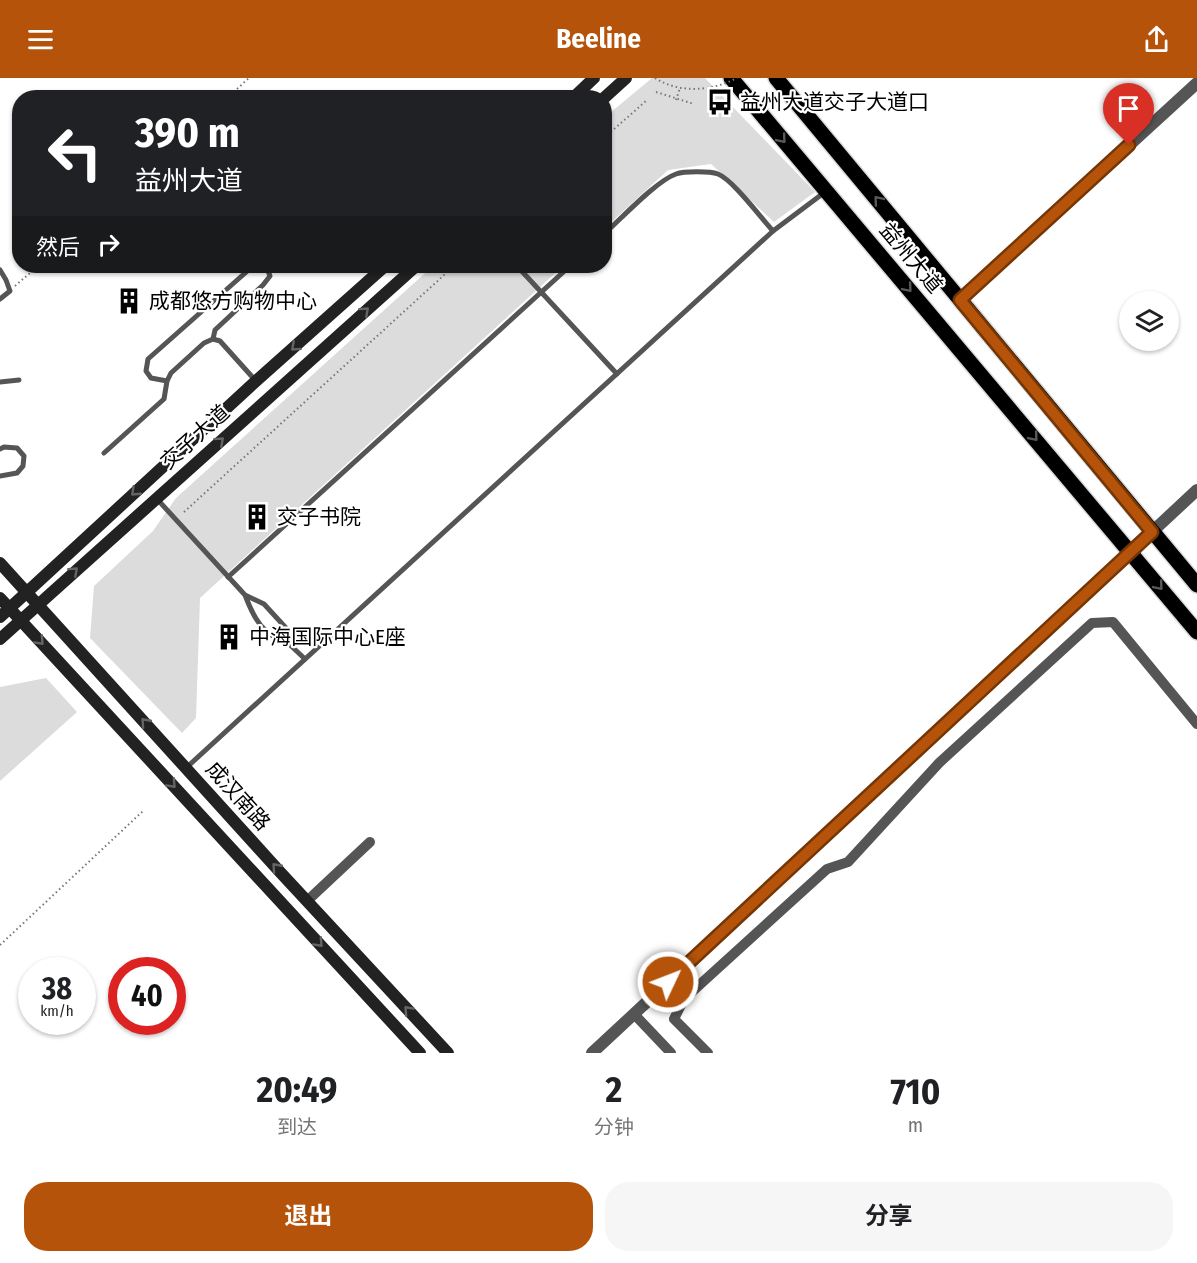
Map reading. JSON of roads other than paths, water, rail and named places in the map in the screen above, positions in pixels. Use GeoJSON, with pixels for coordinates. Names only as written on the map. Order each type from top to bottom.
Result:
{"type":"FeatureCollection","features":[{"type":"Feature","properties":{"kind":"main road"},"geometry":{"type":"LineString","coordinates":[[581,90],[594,78]]}},
{"type":"Feature","properties":{"kind":"main road"},"geometry":{"type":"LineString","coordinates":[[612,91],[626,78]]}},
{"type":"Feature","properties":{"kind":"main road","name":"益州大道"},"geometry":{"type":"LineString","coordinates":[[731,78],[1197,632]]}},
{"type":"Feature","properties":{"kind":"main road","name":"益州大道"},"geometry":{"type":"LineString","coordinates":[[776,78],[1197,585]]}},
{"type":"Feature","properties":{"kind":"main road","name":"交子大道"},"geometry":{"type":"LineString","coordinates":[[4,613],[377,273]]}},
{"type":"Feature","properties":{"kind":"main road","name":"交子大道"},"geometry":{"type":"LineString","coordinates":[[0,639],[408,273]]}},
{"type":"Feature","properties":{"kind":"main road","name":"成汉南路"},"geometry":{"type":"LineString","coordinates":[[0,563],[448,1053]]}},
{"type":"Feature","properties":{"kind":"main road","name":"成汉南路"},"geometry":{"type":"LineString","coordinates":[[0,598],[4,613],[21,620],[420,1053]]}},
{"type":"Feature","properties":{"kind":"street"},"geometry":{"type":"LineString","coordinates":[[960,300],[1197,83]]}},
{"type":"Feature","properties":{"kind":"street"},"geometry":{"type":"LineString","coordinates":[[592,1053],[1197,490]]}},
{"type":"Feature","properties":{"kind":"street"},"geometry":{"type":"LineString","coordinates":[[708,1053],[674,1019],[684,999],[827,869],[848,862],[939,763],[1092,623],[1113,622],[1197,724]]}},
{"type":"Feature","properties":{"kind":"street"},"geometry":{"type":"LineString","coordinates":[[307,901],[369,842]]}},
{"type":"Feature","properties":{"kind":"street"},"geometry":{"type":"LineString","coordinates":[[634,1014],[671,1053]]}},
{"type":"Feature","properties":{"kind":"lane"},"geometry":{"type":"LineString","coordinates":[[612,227],[657,186],[676,173],[706,172],[718,174],[728,181],[773,231]]}},
{"type":"Feature","properties":{"kind":"lane"},"geometry":{"type":"LineString","coordinates":[[186,768],[773,231],[827,191]]}},
{"type":"Feature","properties":{"kind":"lane"},"geometry":{"type":"LineString","coordinates":[[0,270],[10,291],[0,299]]}},
{"type":"Feature","properties":{"kind":"lane"},"geometry":{"type":"LineString","coordinates":[[167,381],[151,378],[146,370],[148,358],[245,273]]}},
{"type":"Feature","properties":{"kind":"lane"},"geometry":{"type":"LineString","coordinates":[[213,339],[215,330],[263,285],[270,276],[269,273]]}},
{"type":"Feature","properties":{"kind":"lane"},"geometry":{"type":"LineString","coordinates":[[523,273],[616,374]]}},
{"type":"Feature","properties":{"kind":"lane"},"geometry":{"type":"LineString","coordinates":[[228,577],[562,273]]}},
{"type":"Feature","properties":{"kind":"lane"},"geometry":{"type":"LineString","coordinates":[[104,453],[164,399],[171,373],[204,343],[213,339],[220,341],[256,381]]}},
{"type":"Feature","properties":{"kind":"lane"},"geometry":{"type":"LineString","coordinates":[[0,382],[19,380]]}},
{"type":"Feature","properties":{"kind":"lane"},"geometry":{"type":"LineString","coordinates":[[0,449],[17,448],[24,456],[23,466],[17,474],[0,476]]}},
{"type":"Feature","properties":{"kind":"lane"},"geometry":{"type":"LineString","coordinates":[[156,498],[245,595],[264,604],[286,628],[288,643]]}},
{"type":"Feature","properties":{"kind":"lane"},"geometry":{"type":"LineString","coordinates":[[245,595],[252,614],[273,638],[288,643],[305,659]]}},
{"type":"Feature","properties":{"kind":"place","name":"益州大道交子大道口"},"geometry":{"type":"Point","coordinates":[720,102]}},
{"type":"Feature","properties":{"kind":"place","name":"成都悠方购物中心"},"geometry":{"type":"Point","coordinates":[129,301]}},
{"type":"Feature","properties":{"kind":"place","name":"交子书院"},"geometry":{"type":"Point","coordinates":[257,517]}},
{"type":"Feature","properties":{"kind":"place","name":"中海国际中心E座"},"geometry":{"type":"Point","coordinates":[229,637]}}]}
